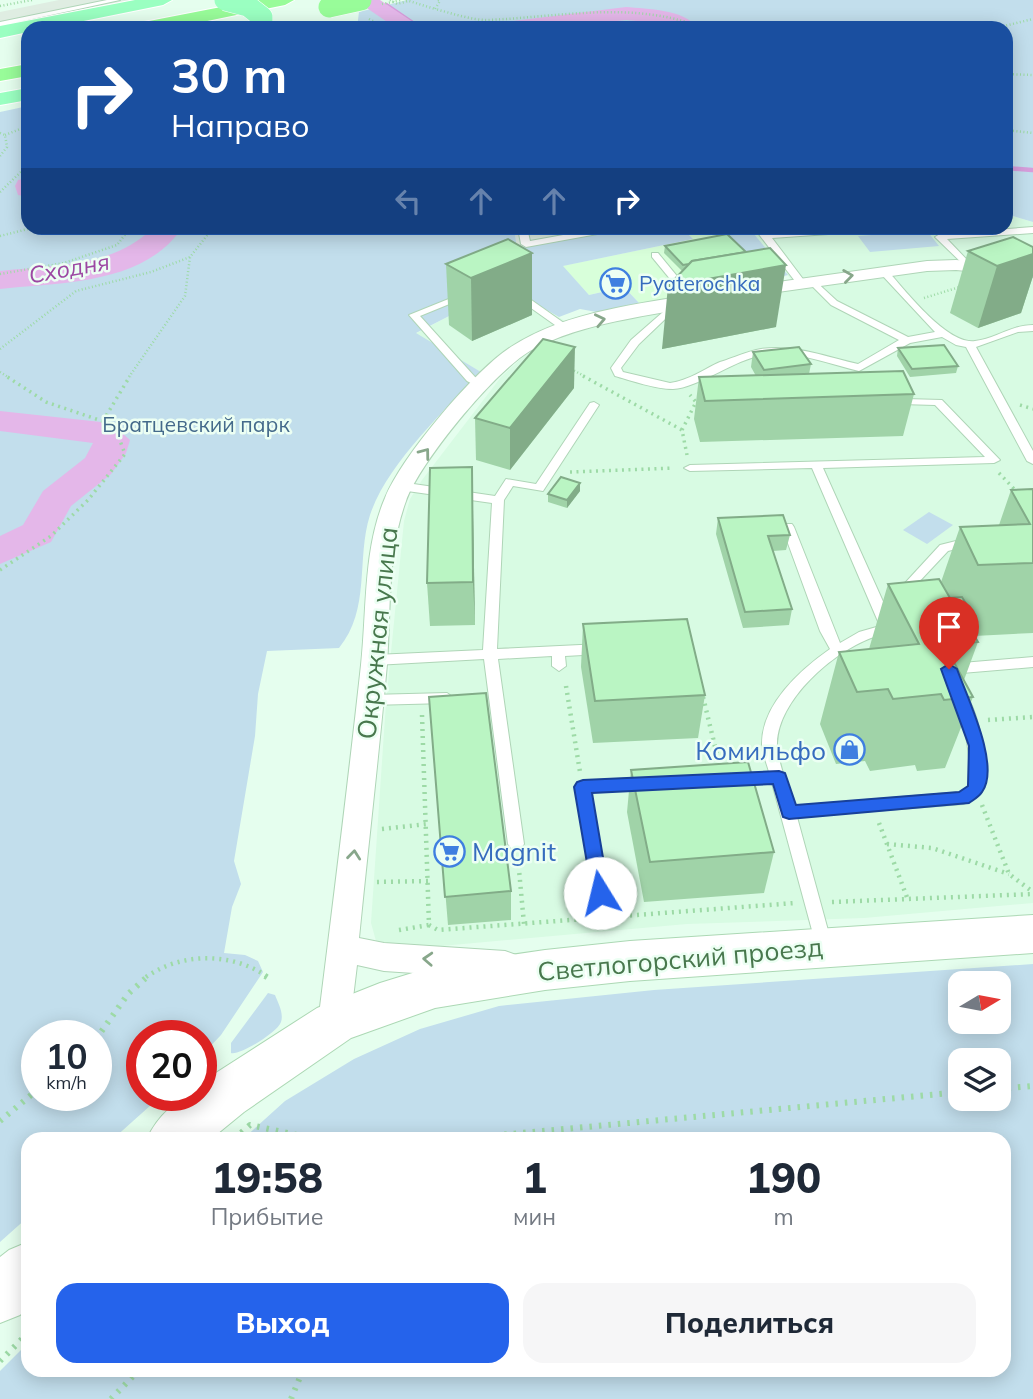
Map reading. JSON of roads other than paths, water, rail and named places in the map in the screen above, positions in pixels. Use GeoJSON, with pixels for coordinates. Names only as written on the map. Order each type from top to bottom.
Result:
{"type":"FeatureCollection","features":[{"type":"Feature","properties":{"kind":"highway"},"geometry":{"type":"LineString","coordinates":[[178,21],[280,0]]}},
{"type":"Feature","properties":{"kind":"highway"},"geometry":{"type":"LineString","coordinates":[[260,21],[361,0]]}},
{"type":"Feature","properties":{"kind":"highway"},"geometry":{"type":"LineString","coordinates":[[0,75],[21,70]]}},
{"type":"Feature","properties":{"kind":"main road"},"geometry":{"type":"LineString","coordinates":[[56,21],[163,0]]}},
{"type":"Feature","properties":{"kind":"main road"},"geometry":{"type":"LineString","coordinates":[[225,0],[254,9],[262,17],[262,21]]}},
{"type":"Feature","properties":{"kind":"main road"},"geometry":{"type":"LineString","coordinates":[[0,32],[21,28]]}},
{"type":"Feature","properties":{"kind":"main road"},"geometry":{"type":"LineString","coordinates":[[0,99],[21,95]]}},
{"type":"Feature","properties":{"kind":"main road","name":"Светлогорский проезд"},"geometry":{"type":"LineString","coordinates":[[181,1132],[226,1095],[334,1023],[380,1004],[435,988],[545,970],[825,946],[1033,934]]}},
{"type":"Feature","properties":{"kind":"main road"},"geometry":{"type":"LineString","coordinates":[[0,1295],[21,1276]]}},
{"type":"Feature","properties":{"kind":"street","name":"Окружная улица"},"geometry":{"type":"LineString","coordinates":[[334,1023],[375,660],[387,526],[400,486],[480,385],[517,352],[545,336],[678,293],[726,295],[927,266],[966,276],[1033,272]]}},
{"type":"Feature","properties":{"kind":"street"},"geometry":{"type":"LineString","coordinates":[[343,948],[384,957],[469,961],[545,970]]}},
{"type":"Feature","properties":{"kind":"lane"},"geometry":{"type":"LineString","coordinates":[[0,24],[117,0]]}},
{"type":"Feature","properties":{"kind":"lane"},"geometry":{"type":"LineString","coordinates":[[1013,232],[1033,230]]}},
{"type":"Feature","properties":{"kind":"lane"},"geometry":{"type":"LineString","coordinates":[[524,235],[526,244],[576,235]]}},
{"type":"Feature","properties":{"kind":"lane"},"geometry":{"type":"LineString","coordinates":[[765,235],[807,282],[834,303],[907,340]]}},
{"type":"Feature","properties":{"kind":"lane"},"geometry":{"type":"LineString","coordinates":[[966,276],[940,237],[967,235]]}},
{"type":"Feature","properties":{"kind":"lane"},"geometry":{"type":"LineString","coordinates":[[655,255],[678,293]]}},
{"type":"Feature","properties":{"kind":"lane"},"geometry":{"type":"LineString","coordinates":[[884,272],[911,302],[945,333],[970,345],[1033,461]]}},
{"type":"Feature","properties":{"kind":"lane"},"geometry":{"type":"LineString","coordinates":[[691,280],[635,341],[616,368],[619,374],[670,386],[680,385],[723,365],[761,352],[799,353],[859,368],[907,340],[925,334],[945,333]]}},
{"type":"Feature","properties":{"kind":"lane"},"geometry":{"type":"LineString","coordinates":[[507,288],[566,328]]}},
{"type":"Feature","properties":{"kind":"lane"},"geometry":{"type":"LineString","coordinates":[[477,291],[414,316],[471,379],[480,385]]}},
{"type":"Feature","properties":{"kind":"lane"},"geometry":{"type":"LineString","coordinates":[[970,345],[1022,328],[1033,328]]}},
{"type":"Feature","properties":{"kind":"lane"},"geometry":{"type":"LineString","coordinates":[[690,468],[994,460],[938,402],[905,402]]}},
{"type":"Feature","properties":{"kind":"lane"},"geometry":{"type":"LineString","coordinates":[[516,844],[480,694],[490,653],[498,500],[510,482],[539,488],[594,405]]}},
{"type":"Feature","properties":{"kind":"lane"},"geometry":{"type":"LineString","coordinates":[[816,466],[889,629]]}},
{"type":"Feature","properties":{"kind":"lane"},"geometry":{"type":"LineString","coordinates":[[400,486],[498,500]]}},
{"type":"Feature","properties":{"kind":"lane"},"geometry":{"type":"LineString","coordinates":[[788,527],[827,631],[838,651]]}},
{"type":"Feature","properties":{"kind":"lane"},"geometry":{"type":"LineString","coordinates":[[825,946],[769,745],[773,723],[780,708],[812,671],[838,651],[872,631],[889,629],[904,632],[910,620],[911,583],[950,545],[986,540]]}},
{"type":"Feature","properties":{"kind":"lane"},"geometry":{"type":"LineString","coordinates":[[375,660],[611,648]]}},
{"type":"Feature","properties":{"kind":"lane"},"geometry":{"type":"LineString","coordinates":[[558,650],[559,666]]}},
{"type":"Feature","properties":{"kind":"lane"},"geometry":{"type":"LineString","coordinates":[[789,812],[963,798],[976,789],[979,771],[978,746],[949,669],[1033,662]]}},
{"type":"Feature","properties":{"kind":"lane"},"geometry":{"type":"LineString","coordinates":[[370,700],[418,700],[480,694]]}},
{"type":"Feature","properties":{"kind":"lane"},"geometry":{"type":"LineString","coordinates":[[724,780],[779,777]]}},
{"type":"Feature","properties":{"kind":"lane"},"geometry":{"type":"LineString","coordinates":[[600,893],[583,787],[659,783]]}},
{"type":"Feature","properties":{"kind":"waterway","name":"Сходня"},"geometry":{"type":"LineString","coordinates":[[365,0],[400,21]]}},
{"type":"Feature","properties":{"kind":"waterway","name":"Сходня"},"geometry":{"type":"LineString","coordinates":[[559,21],[626,14],[648,15],[670,21]]}},
{"type":"Feature","properties":{"kind":"waterway"},"geometry":{"type":"LineString","coordinates":[[1013,169],[1032,170]]}},
{"type":"Feature","properties":{"kind":"waterway","name":"Сходня"},"geometry":{"type":"LineString","coordinates":[[0,280],[91,270],[113,264],[134,256],[161,235]]}},
{"type":"Feature","properties":{"kind":"waterway","name":"Сходня"},"geometry":{"type":"LineString","coordinates":[[0,421],[101,432],[112,440],[108,453],[98,466],[56,499],[37,533],[0,551]]}},
{"type":"Feature","properties":{"kind":"place","name":"Pyaterochka"},"geometry":{"type":"Point","coordinates":[616,283]}},
{"type":"Feature","properties":{"kind":"place","name":"Комильфо"},"geometry":{"type":"Point","coordinates":[849,750]}},
{"type":"Feature","properties":{"kind":"place","name":"Magnit"},"geometry":{"type":"Point","coordinates":[449,851]}},
{"type":"Feature","properties":{"kind":"park label","name":"Братцевский парк"},"geometry":{"type":"Point","coordinates":[196,424]}}]}
